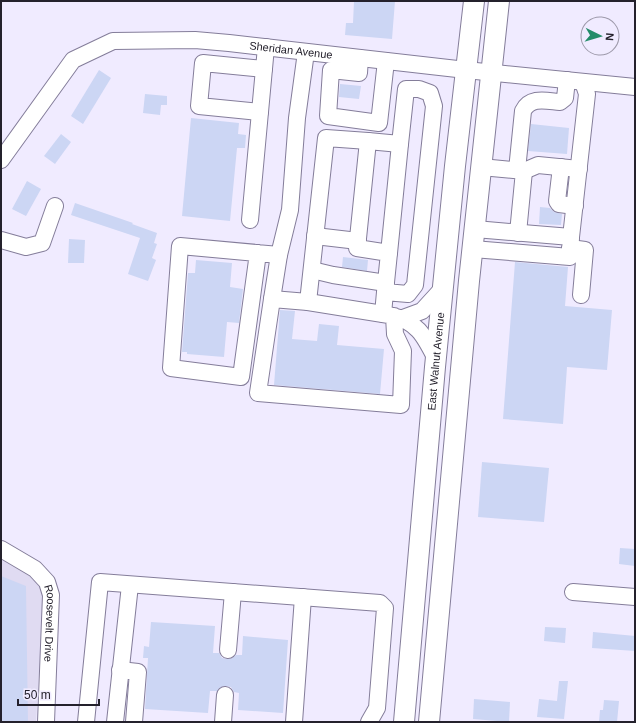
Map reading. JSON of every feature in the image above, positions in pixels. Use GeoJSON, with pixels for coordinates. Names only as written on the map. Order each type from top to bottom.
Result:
{"type":"FeatureCollection","features":[{"type":"Feature","properties":{"kind":"main road","name":"East Walnut Avenue"},"geometry":{"type":"LineString","coordinates":[[404,722],[436,359],[474,1]]}},
{"type":"Feature","properties":{"kind":"main road"},"geometry":{"type":"LineString","coordinates":[[429,722],[453,445],[499,1]]}},
{"type":"Feature","properties":{"kind":"street","name":"Sheridan Avenue"},"geometry":{"type":"LineString","coordinates":[[1,160],[73,60],[113,41],[195,40],[491,73],[635,87]]}},
{"type":"Feature","properties":{"kind":"street"},"geometry":{"type":"LineString","coordinates":[[250,220],[266,47]]}},
{"type":"Feature","properties":{"kind":"street"},"geometry":{"type":"LineString","coordinates":[[306,52],[297,118],[290,210],[279,255],[258,393],[401,405],[403,351],[394,334],[393,316],[386,287],[389,253],[406,89],[419,89],[430,93],[434,106],[415,285],[408,294],[386,287],[312,270]]}},
{"type":"Feature","properties":{"kind":"street"},"geometry":{"type":"LineString","coordinates":[[360,58],[359,73],[331,70],[328,116],[379,122],[386,61]]}},
{"type":"Feature","properties":{"kind":"street"},"geometry":{"type":"LineString","coordinates":[[260,112],[199,106],[203,63],[264,69]]}},
{"type":"Feature","properties":{"kind":"street"},"geometry":{"type":"LineString","coordinates":[[518,232],[524,110],[526,105],[530,102],[541,100],[560,102],[565,98],[567,80]]}},
{"type":"Feature","properties":{"kind":"street"},"geometry":{"type":"LineString","coordinates":[[473,249],[570,257],[587,94],[583,82]]}},
{"type":"Feature","properties":{"kind":"street"},"geometry":{"type":"LineString","coordinates":[[308,302],[326,138],[400,144]]}},
{"type":"Feature","properties":{"kind":"street"},"geometry":{"type":"LineString","coordinates":[[368,141],[357,248],[389,253]]}},
{"type":"Feature","properties":{"kind":"street"},"geometry":{"type":"LineString","coordinates":[[481,167],[521,171],[538,165],[579,169]]}},
{"type":"Feature","properties":{"kind":"street"},"geometry":{"type":"LineString","coordinates":[[560,167],[557,201],[559,204],[575,206]]}},
{"type":"Feature","properties":{"kind":"street"},"geometry":{"type":"LineString","coordinates":[[1,240],[26,247],[42,243],[55,206]]}},
{"type":"Feature","properties":{"kind":"street"},"geometry":{"type":"LineString","coordinates":[[475,229],[518,232],[571,243],[584,250],[581,295]]}},
{"type":"Feature","properties":{"kind":"street"},"geometry":{"type":"LineString","coordinates":[[315,236],[358,241]]}},
{"type":"Feature","properties":{"kind":"street"},"geometry":{"type":"LineString","coordinates":[[259,385],[248,382],[241,377],[171,368],[180,246],[279,255]]}},
{"type":"Feature","properties":{"kind":"street"},"geometry":{"type":"LineString","coordinates":[[241,377],[258,253]]}},
{"type":"Feature","properties":{"kind":"street"},"geometry":{"type":"LineString","coordinates":[[393,316],[422,311],[443,288]]}},
{"type":"Feature","properties":{"kind":"street"},"geometry":{"type":"LineString","coordinates":[[272,299],[308,302],[393,316],[418,328],[424,335],[436,359]]}},
{"type":"Feature","properties":{"kind":"street","name":"Roosevelt Drive"},"geometry":{"type":"LineString","coordinates":[[1,549],[35,568],[47,582],[51,595],[46,722]]}},
{"type":"Feature","properties":{"kind":"street"},"geometry":{"type":"LineString","coordinates":[[86,722],[100,582],[380,603],[385,608],[377,708],[369,722]]}},
{"type":"Feature","properties":{"kind":"street"},"geometry":{"type":"LineString","coordinates":[[115,722],[130,585]]}},
{"type":"Feature","properties":{"kind":"street"},"geometry":{"type":"LineString","coordinates":[[228,650],[233,592]]}},
{"type":"Feature","properties":{"kind":"street"},"geometry":{"type":"LineString","coordinates":[[573,592],[635,597]]}},
{"type":"Feature","properties":{"kind":"street"},"geometry":{"type":"LineString","coordinates":[[294,722],[302,597]]}},
{"type":"Feature","properties":{"kind":"street"},"geometry":{"type":"LineString","coordinates":[[120,670],[138,672],[134,722]]}},
{"type":"Feature","properties":{"kind":"street"},"geometry":{"type":"LineString","coordinates":[[223,722],[225,695]]}},
{"type":"Feature","properties":{"kind":"shaded area"},"geometry":{"type":"Polygon","coordinates":[[[1,555],[23,565],[44,593],[36,722],[1,722],[1,555]]]}},
{"type":"Feature","properties":{"kind":"building"},"geometry":{"type":"Polygon","coordinates":[[[354,1],[395,1],[392,39],[345,35],[346,23],[353,23],[354,1]]]}},
{"type":"Feature","properties":{"kind":"building"},"geometry":{"type":"Polygon","coordinates":[[[99,70],[111,78],[83,124],[71,116],[99,70]]]}},
{"type":"Feature","properties":{"kind":"building"},"geometry":{"type":"Polygon","coordinates":[[[340,84],[361,86],[359,99],[339,97],[340,84]]]}},
{"type":"Feature","properties":{"kind":"building"},"geometry":{"type":"Polygon","coordinates":[[[145,94],[167,96],[167,105],[161,105],[160,115],[143,113],[145,94]]]}},
{"type":"Feature","properties":{"kind":"building"},"geometry":{"type":"Polygon","coordinates":[[[191,118],[239,123],[238,134],[246,135],[245,148],[237,148],[230,221],[182,216],[191,118]]]}},
{"type":"Feature","properties":{"kind":"building"},"geometry":{"type":"Polygon","coordinates":[[[531,124],[569,128],[567,154],[528,151],[531,124]]]}},
{"type":"Feature","properties":{"kind":"building"},"geometry":{"type":"Polygon","coordinates":[[[61,134],[71,142],[55,164],[44,156],[61,134]]]}},
{"type":"Feature","properties":{"kind":"building"},"geometry":{"type":"Polygon","coordinates":[[[27,181],[41,189],[26,216],[12,209],[27,181]]]}},
{"type":"Feature","properties":{"kind":"building"},"geometry":{"type":"Polygon","coordinates":[[[75,203],[157,233],[154,243],[157,244],[152,258],[156,260],[148,281],[128,274],[140,238],[71,215],[75,203]]]}},
{"type":"Feature","properties":{"kind":"building"},"geometry":{"type":"Polygon","coordinates":[[[540,207],[550,208],[554,212],[562,214],[561,225],[539,224],[540,207]]]}},
{"type":"Feature","properties":{"kind":"building"},"geometry":{"type":"Polygon","coordinates":[[[69,239],[85,240],[84,263],[68,263],[69,239]]]}},
{"type":"Feature","properties":{"kind":"building"},"geometry":{"type":"Polygon","coordinates":[[[343,257],[368,260],[367,271],[342,267],[343,257]]]}},
{"type":"Feature","properties":{"kind":"building"},"geometry":{"type":"Polygon","coordinates":[[[196,260],[232,263],[230,287],[243,289],[239,323],[227,322],[224,357],[187,354],[187,352],[182,352],[188,273],[195,273],[196,260]]]}},
{"type":"Feature","properties":{"kind":"building"},"geometry":{"type":"Polygon","coordinates":[[[515,262],[568,267],[565,306],[612,310],[607,370],[567,367],[563,424],[503,419],[515,262]]]}},
{"type":"Feature","properties":{"kind":"building"},"geometry":{"type":"Polygon","coordinates":[[[280,310],[295,311],[292,339],[317,341],[319,324],[339,326],[337,345],[384,349],[380,394],[274,385],[280,310]]]}},
{"type":"Feature","properties":{"kind":"building"},"geometry":{"type":"Polygon","coordinates":[[[482,462],[549,468],[544,522],[478,517],[482,462]]]}},
{"type":"Feature","properties":{"kind":"building"},"geometry":{"type":"Polygon","coordinates":[[[620,548],[635,549],[635,566],[619,564],[620,548]]]}},
{"type":"Feature","properties":{"kind":"building"},"geometry":{"type":"Polygon","coordinates":[[[1,576],[26,586],[28,722],[1,722],[1,576]]]}},
{"type":"Feature","properties":{"kind":"building"},"geometry":{"type":"Polygon","coordinates":[[[151,622],[215,626],[213,653],[219,653],[222,658],[227,659],[236,655],[242,655],[243,636],[288,640],[283,713],[238,710],[239,693],[234,692],[231,687],[225,686],[221,687],[217,691],[210,691],[208,713],[145,709],[148,658],[143,658],[144,646],[149,647],[151,622]]]}},
{"type":"Feature","properties":{"kind":"building"},"geometry":{"type":"Polygon","coordinates":[[[545,627],[566,628],[565,643],[544,641],[545,627]]]}},
{"type":"Feature","properties":{"kind":"building"},"geometry":{"type":"Polygon","coordinates":[[[593,632],[635,636],[635,651],[592,648],[593,632]]]}},
{"type":"Feature","properties":{"kind":"building"},"geometry":{"type":"Polygon","coordinates":[[[559,681],[568,681],[564,719],[537,717],[539,699],[557,701],[559,681]]]}},
{"type":"Feature","properties":{"kind":"building"},"geometry":{"type":"Polygon","coordinates":[[[474,699],[510,702],[509,722],[473,719],[474,699]]]}},
{"type":"Feature","properties":{"kind":"building"},"geometry":{"type":"Polygon","coordinates":[[[604,700],[619,701],[617,722],[599,722],[600,710],[603,710],[604,700]]]}}]}
